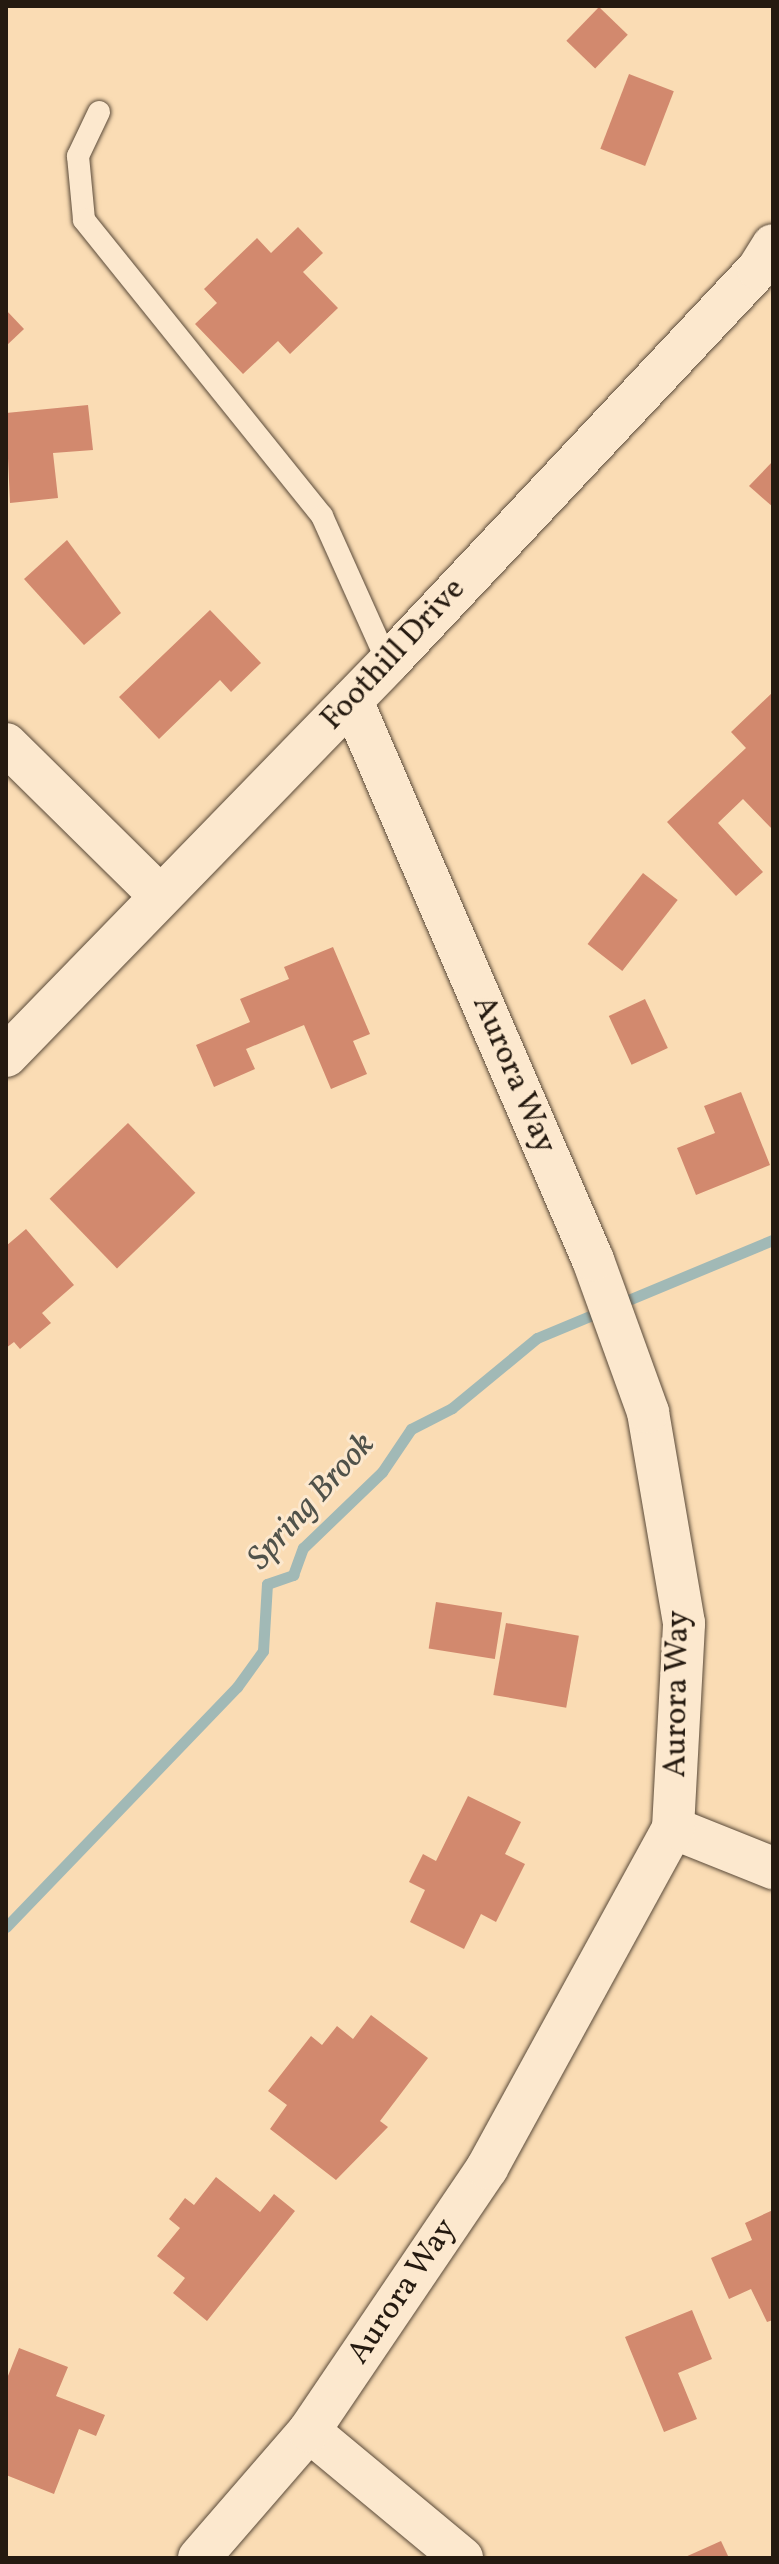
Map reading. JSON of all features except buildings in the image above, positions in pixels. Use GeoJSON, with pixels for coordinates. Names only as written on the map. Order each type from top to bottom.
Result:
{"type":"FeatureCollection","features":[{"type":"Feature","properties":{"kind":"street","name":"Foothill Drive"},"geometry":{"type":"LineString","coordinates":[[6,1056],[388,663],[758,269],[773,245]]}},
{"type":"Feature","properties":{"kind":"street","name":"Aurora Way"},"geometry":{"type":"LineString","coordinates":[[199,2558],[309,2431],[487,2168],[673,1828],[684,1623],[665,1491],[629,1351],[593,1260],[352,701]]}},
{"type":"Feature","properties":{"kind":"street"},"geometry":{"type":"LineString","coordinates":[[6,744],[160,896]]}},
{"type":"Feature","properties":{"kind":"street"},"geometry":{"type":"LineString","coordinates":[[673,1828],[773,1868]]}},
{"type":"Feature","properties":{"kind":"street"},"geometry":{"type":"LineString","coordinates":[[309,2431],[462,2558]]}},
{"type":"Feature","properties":{"kind":"lane"},"geometry":{"type":"LineString","coordinates":[[99,112],[78,156],[84,220],[322,516],[388,663]]}},
{"type":"Feature","properties":{"kind":"waterway","name":"Spring Brook"},"geometry":{"type":"LineString","coordinates":[[6,1927],[237,1687],[263,1651],[267,1584],[293,1575],[303,1548],[382,1472],[411,1429],[452,1408],[537,1338],[773,1240]]}}]}
